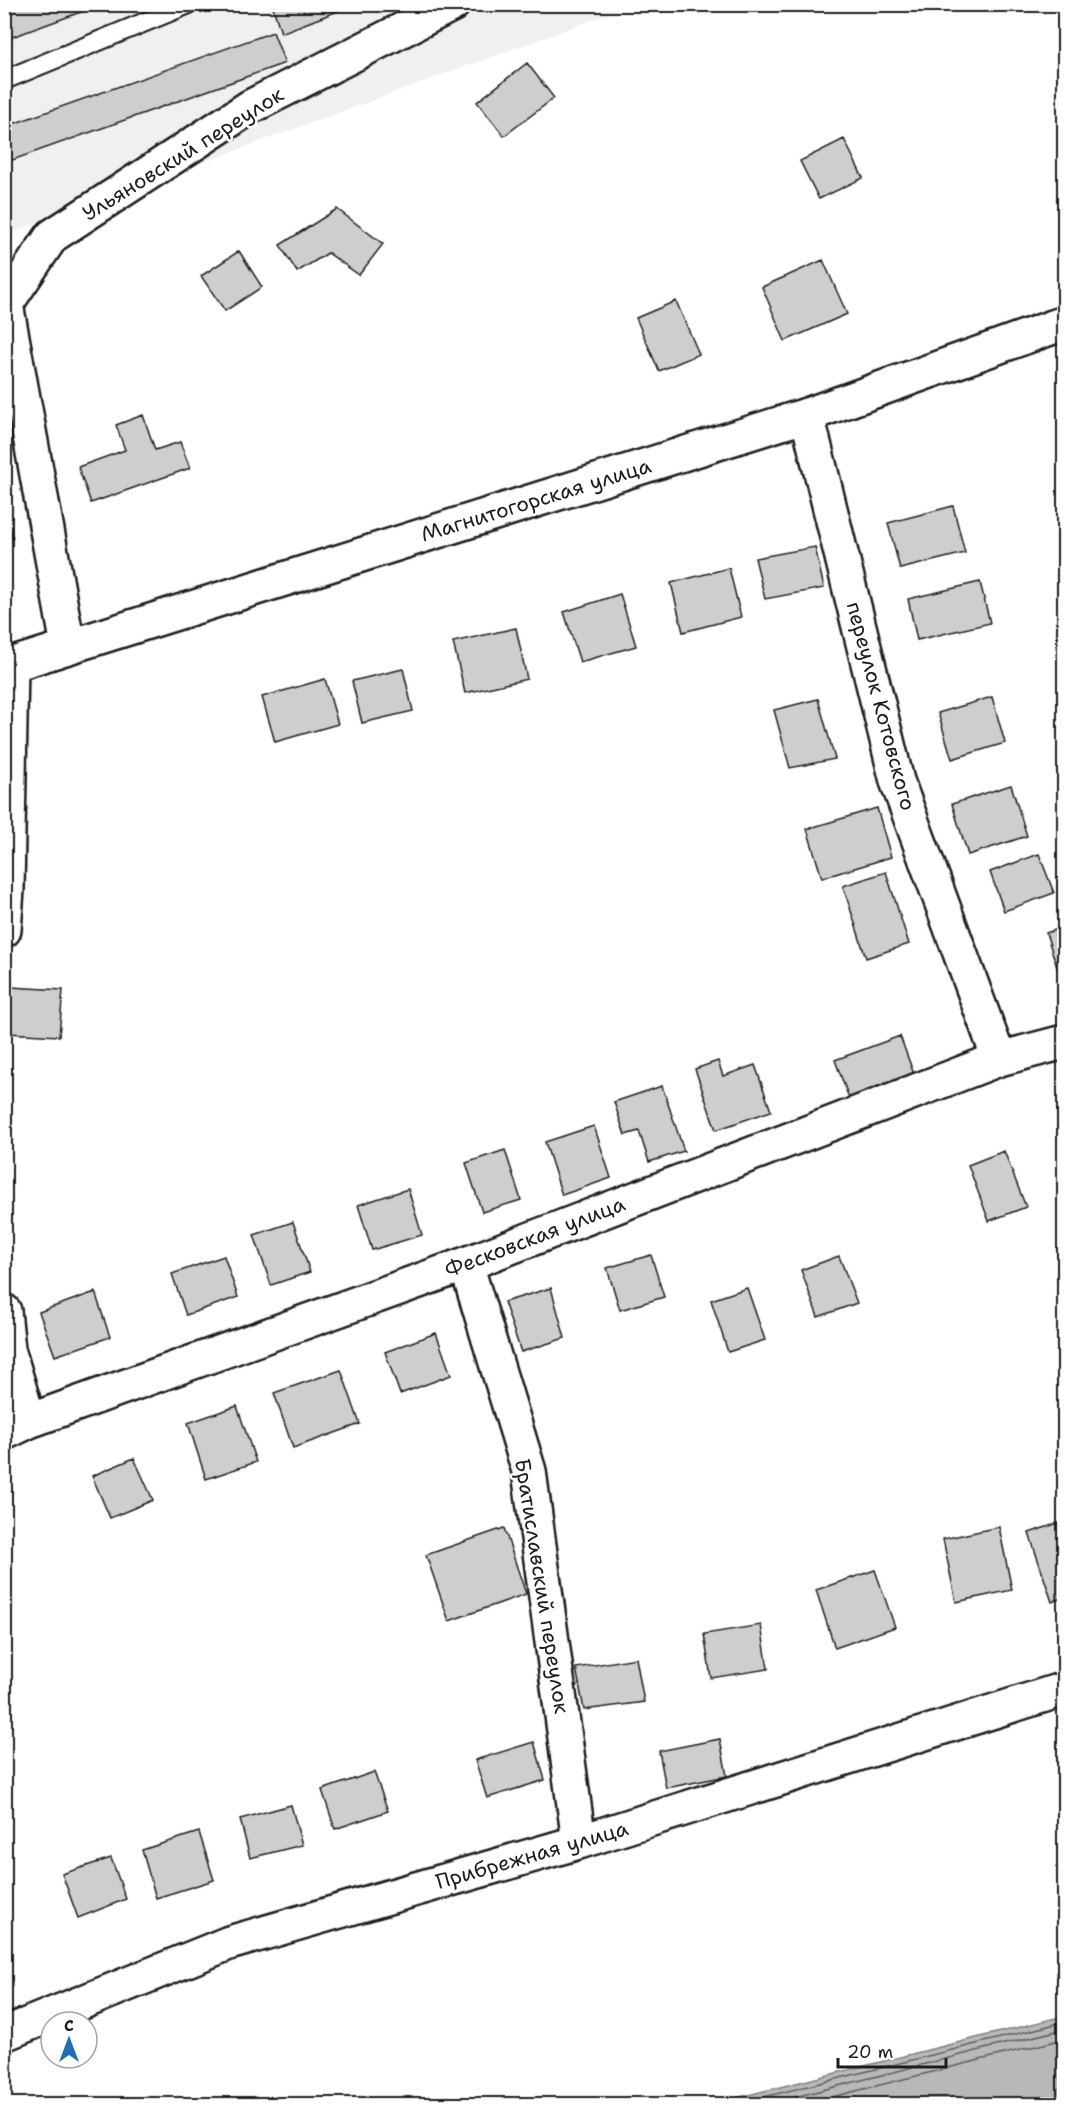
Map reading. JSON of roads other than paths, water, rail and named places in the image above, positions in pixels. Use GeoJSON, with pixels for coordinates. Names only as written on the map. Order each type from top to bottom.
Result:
{"type":"FeatureCollection","features":[{"type":"Feature","properties":{"kind":"street","name":"Ульяновский переулок"},"geometry":{"type":"LineString","coordinates":[[5,303],[52,236],[250,107],[453,4]]}},
{"type":"Feature","properties":{"kind":"street"},"geometry":{"type":"LineString","coordinates":[[5,303],[68,646]]}},
{"type":"Feature","properties":{"kind":"street","name":"Магнитогорская улица"},"geometry":{"type":"LineString","coordinates":[[8,666],[807,415],[1065,323]]}},
{"type":"Feature","properties":{"kind":"street","name":"переулок Котовского"},"geometry":{"type":"LineString","coordinates":[[807,415],[897,781],[999,1059]]}},
{"type":"Feature","properties":{"kind":"street"},"geometry":{"type":"LineString","coordinates":[[4,930],[8,878],[8,666]]}},
{"type":"Feature","properties":{"kind":"street","name":"Фесковская улица"},"geometry":{"type":"LineString","coordinates":[[17,1427],[466,1264],[999,1059],[1065,1042]]}},
{"type":"Feature","properties":{"kind":"street","name":"Братиславский переулок"},"geometry":{"type":"LineString","coordinates":[[466,1264],[529,1472],[579,1842]]}},
{"type":"Feature","properties":{"kind":"street"},"geometry":{"type":"LineString","coordinates":[[4,1311],[17,1427]]}},
{"type":"Feature","properties":{"kind":"street","name":"Прибрежная улица"},"geometry":{"type":"LineString","coordinates":[[4,2034],[229,1943],[579,1842],[1065,1689]]}},
{"type":"Feature","properties":{"kind":"lane"},"geometry":{"type":"LineString","coordinates":[[4,80],[189,4]]}},
{"type":"Feature","properties":{"kind":"water"},"geometry":{"type":"Polygon","coordinates":[[[1064,2016],[1064,2104],[712,2104],[1064,2016]]]}}]}
